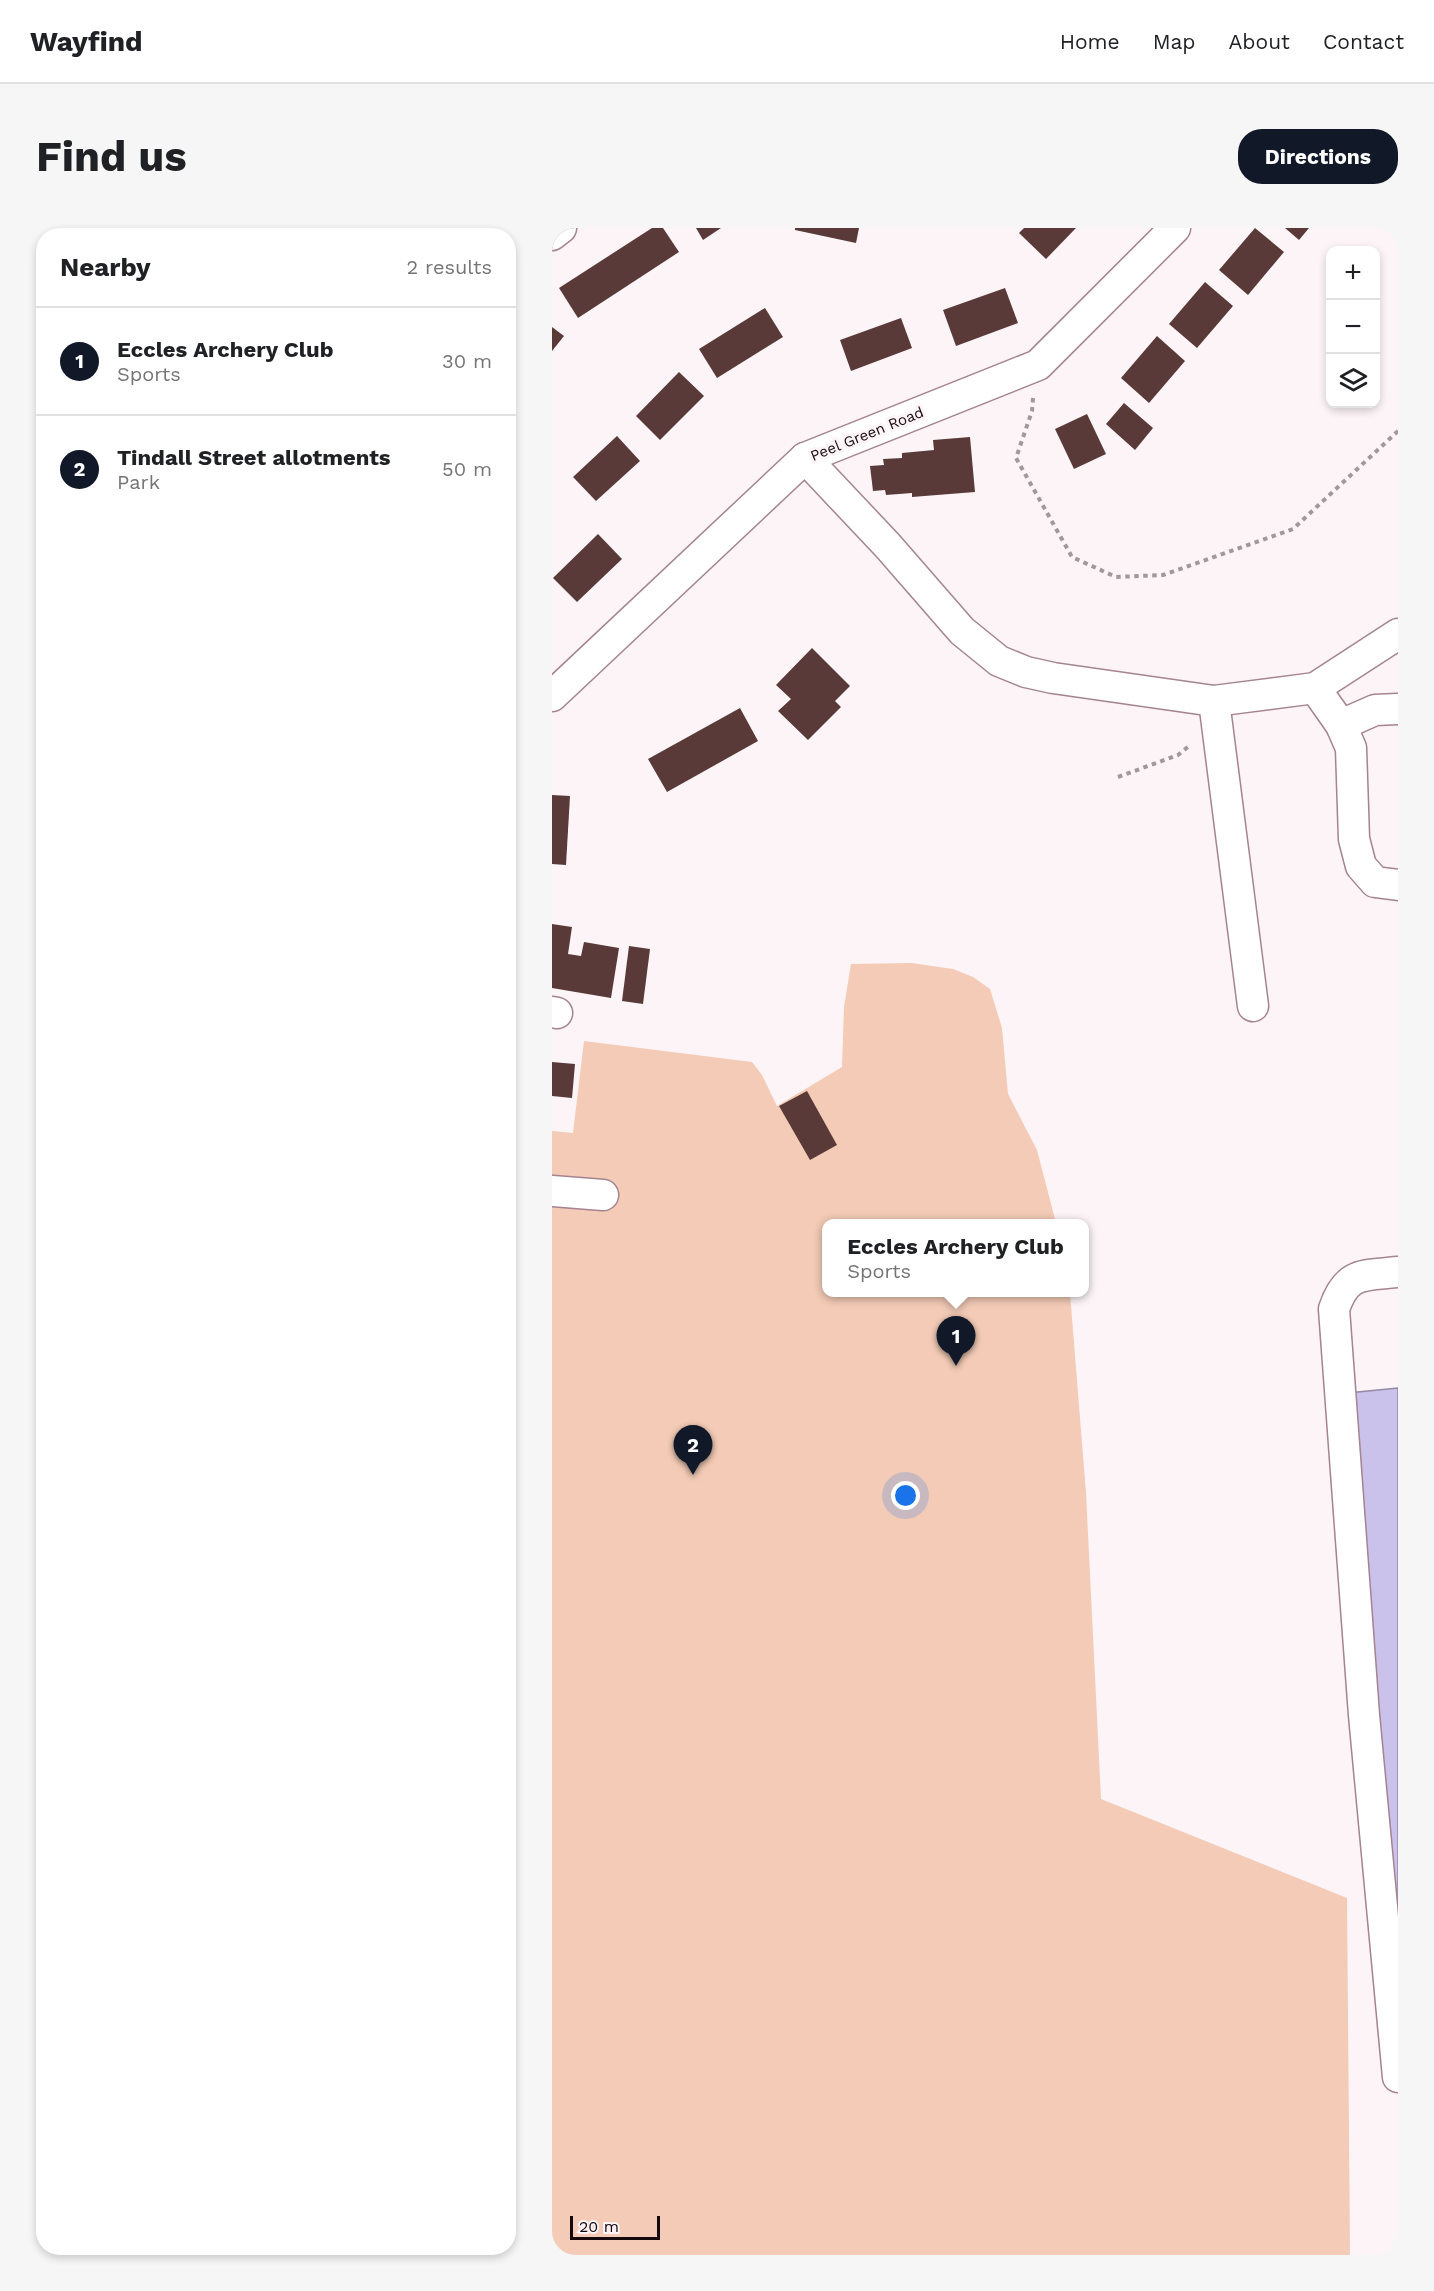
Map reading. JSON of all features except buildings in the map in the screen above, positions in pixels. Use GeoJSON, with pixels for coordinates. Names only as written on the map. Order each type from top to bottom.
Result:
{"type":"FeatureCollection","features":[{"type":"Feature","properties":{"kind":"street"},"geometry":{"type":"LineString","coordinates":[[552,235],[561,228]]}},
{"type":"Feature","properties":{"kind":"street","name":"Peel Green Road"},"geometry":{"type":"LineString","coordinates":[[552,696],[806,458],[1038,365],[1175,228]]}},
{"type":"Feature","properties":{"kind":"street"},"geometry":{"type":"LineString","coordinates":[[806,458],[962,630],[999,661],[1026,672],[1215,712],[1315,688],[1398,634]]}},
{"type":"Feature","properties":{"kind":"street"},"geometry":{"type":"LineString","coordinates":[[1315,688],[1341,724],[1351,748],[1354,839],[1362,866],[1375,882],[1398,885]]}},
{"type":"Feature","properties":{"kind":"street"},"geometry":{"type":"LineString","coordinates":[[1341,724],[1376,710],[1398,709]]}},
{"type":"Feature","properties":{"kind":"street"},"geometry":{"type":"LineString","coordinates":[[1215,712],[1253,1006]]}},
{"type":"Feature","properties":{"kind":"street"},"geometry":{"type":"LineString","coordinates":[[552,1191],[603,1194]]}},
{"type":"Feature","properties":{"kind":"street"},"geometry":{"type":"LineString","coordinates":[[1398,1272],[1363,1276],[1347,1283],[1334,1309],[1364,1715],[1398,2077]]}},
{"type":"Feature","properties":{"kind":"path"},"geometry":{"type":"LineString","coordinates":[[1038,365],[1032,411],[1016,458],[1072,556],[1116,577],[1163,575],[1293,530],[1398,431]]}},
{"type":"Feature","properties":{"kind":"path"},"geometry":{"type":"LineString","coordinates":[[1118,777],[1178,755],[1215,712]]}},
{"type":"Feature","properties":{"kind":"shaded area"},"geometry":{"type":"Polygon","coordinates":[[[911,963],[953,969],[973,977],[990,989],[1002,1028],[1008,1094],[1037,1150],[1055,1219],[822,1219],[822,1297],[1070,1297],[1086,1493],[1101,1799],[1347,1898],[1350,2255],[552,2255],[552,1131],[573,1133],[584,1041],[752,1062],[762,1075],[777,1106],[842,1067],[844,1007],[851,964],[911,963]]]}},
{"type":"Feature","properties":{"kind":"shaded area"},"geometry":{"type":"Polygon","coordinates":[[[1398,1388],[1398,1916],[1348,1393],[1398,1388]]]}},
{"type":"Feature","properties":{"kind":"place","name":"Eccles Archery Club"},"geometry":{"type":"Point","coordinates":[956,1366]}},
{"type":"Feature","properties":{"kind":"place","name":"Tindall Street allotments"},"geometry":{"type":"Point","coordinates":[693,1475]}}]}
